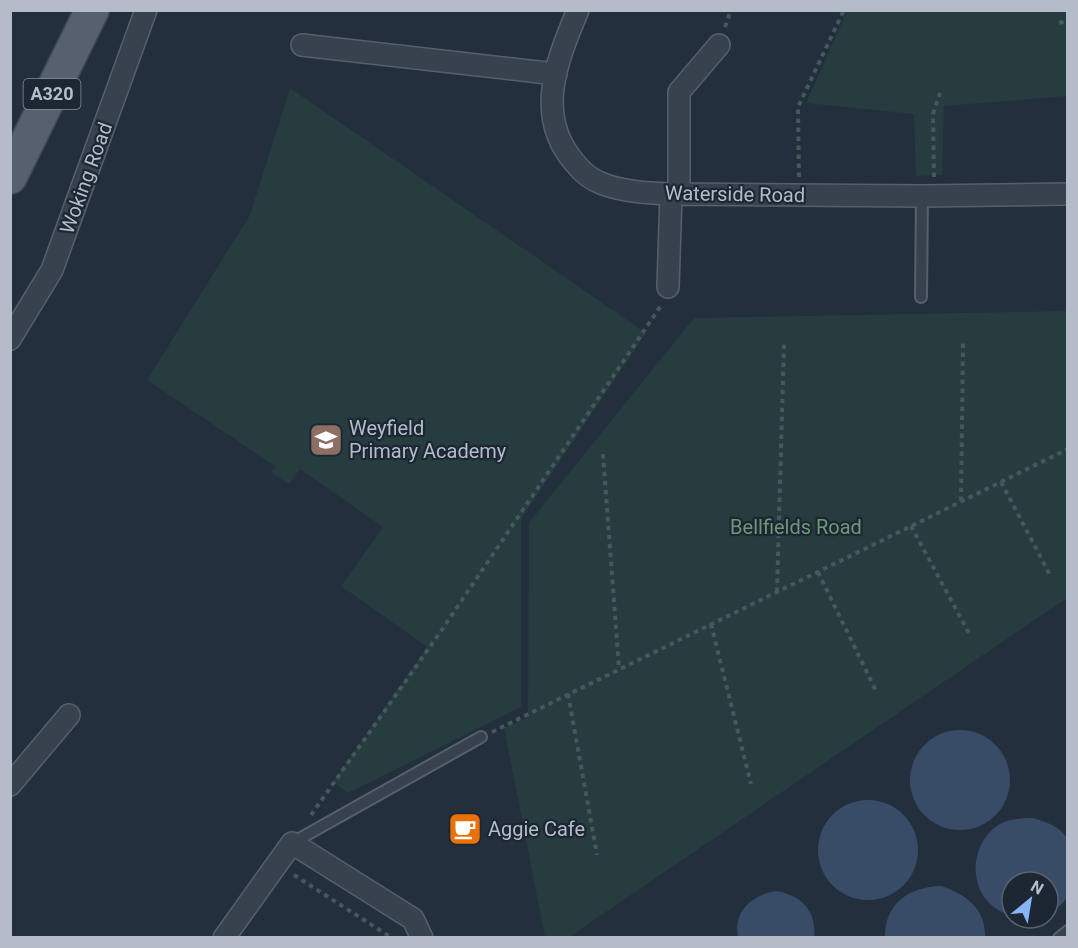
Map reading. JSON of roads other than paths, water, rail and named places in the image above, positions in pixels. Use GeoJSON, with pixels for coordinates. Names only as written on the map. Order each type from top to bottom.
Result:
{"type":"FeatureCollection","features":[{"type":"Feature","properties":{"kind":"main road","name":"A320"},"geometry":{"type":"LineString","coordinates":[[10,177],[92,10]]}},
{"type":"Feature","properties":{"kind":"street","name":"Woking Road"},"geometry":{"type":"LineString","coordinates":[[10,339],[52,270],[146,10]]}},
{"type":"Feature","properties":{"kind":"street","name":"Waterside Road"},"geometry":{"type":"LineString","coordinates":[[578,10],[561,52],[551,95],[553,122],[563,149],[580,169],[600,183],[633,192],[675,194],[800,196],[1068,194]]}},
{"type":"Feature","properties":{"kind":"street"},"geometry":{"type":"LineString","coordinates":[[302,45],[556,74]]}},
{"type":"Feature","properties":{"kind":"street"},"geometry":{"type":"LineString","coordinates":[[668,287],[679,92],[719,45]]}},
{"type":"Feature","properties":{"kind":"street"},"geometry":{"type":"LineString","coordinates":[[10,784],[69,715]]}},
{"type":"Feature","properties":{"kind":"street"},"geometry":{"type":"LineString","coordinates":[[224,938],[292,843],[413,920],[422,938]]}},
{"type":"Feature","properties":{"kind":"lane"},"geometry":{"type":"LineString","coordinates":[[921,297],[928,196]]}},
{"type":"Feature","properties":{"kind":"lane"},"geometry":{"type":"LineString","coordinates":[[292,843],[481,737]]}},
{"type":"Feature","properties":{"kind":"lane"},"geometry":{"type":"LineString","coordinates":[[1059,938],[1068,931]]}},
{"type":"Feature","properties":{"kind":"water"},"geometry":{"type":"Polygon","coordinates":[[[960,730],[979,734],[996,744],[1006,761],[1010,780],[1006,799],[996,816],[979,826],[960,830],[941,826],[924,816],[914,799],[910,780],[914,761],[924,744],[941,734],[960,730]]]}},
{"type":"Feature","properties":{"kind":"water"},"geometry":{"type":"Polygon","coordinates":[[[868,800],[887,804],[904,814],[914,831],[918,850],[914,869],[904,886],[887,896],[868,900],[849,896],[832,886],[822,869],[818,850],[822,831],[832,814],[849,804],[868,800]]]}},
{"type":"Feature","properties":{"kind":"water"},"geometry":{"type":"Polygon","coordinates":[[[1032,818],[1047,823],[1058,828],[1066,836],[1068,841],[1067,895],[1060,905],[1060,870],[1000,870],[1000,910],[985,898],[980,889],[976,868],[980,848],[991,831],[1000,824],[1016,819],[1032,818]]]}},
{"type":"Feature","properties":{"kind":"water"},"geometry":{"type":"Polygon","coordinates":[[[941,886],[959,893],[973,904],[982,918],[985,937],[885,937],[889,915],[901,899],[919,890],[941,886]]]}},
{"type":"Feature","properties":{"kind":"water"},"geometry":{"type":"Polygon","coordinates":[[[776,891],[793,896],[806,906],[813,919],[814,937],[738,937],[738,919],[741,912],[752,900],[776,891]]]}},
{"type":"Feature","properties":{"kind":"place","name":"Weyfield Primary Academy"},"geometry":{"type":"Point","coordinates":[326,440]}},
{"type":"Feature","properties":{"kind":"place","name":"Aggie Cafe"},"geometry":{"type":"Point","coordinates":[465,829]}},
{"type":"Feature","properties":{"kind":"park label","name":"Bellfields Road"},"geometry":{"type":"Point","coordinates":[796,527]}}]}
